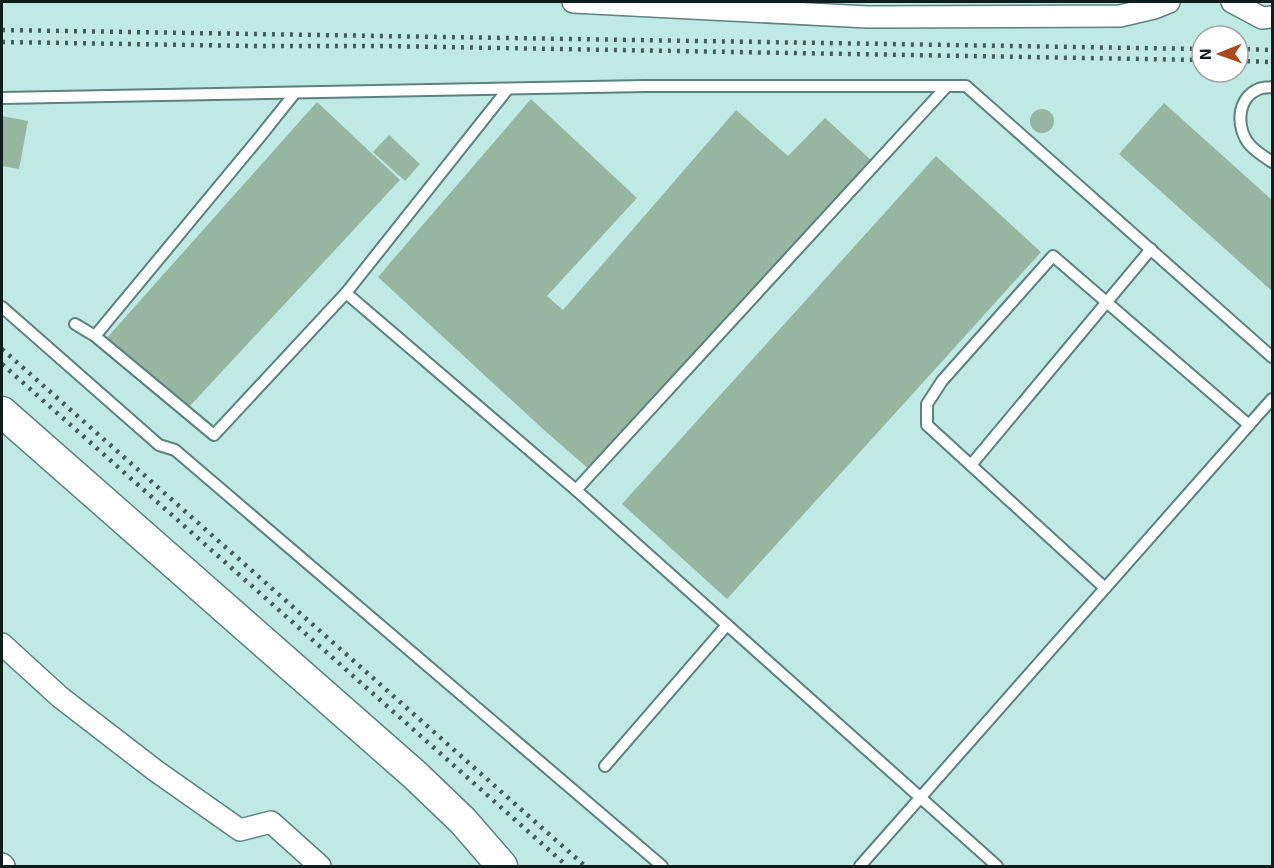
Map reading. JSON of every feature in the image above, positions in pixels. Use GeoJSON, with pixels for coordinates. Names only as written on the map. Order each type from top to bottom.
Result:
{"type":"FeatureCollection","features":[{"type":"Feature","properties":{"kind":"street"},"geometry":{"type":"LineString","coordinates":[[573,2],[868,17],[1120,16],[1169,2]]}},
{"type":"Feature","properties":{"kind":"street"},"geometry":{"type":"LineString","coordinates":[[850,2],[868,17]]}},
{"type":"Feature","properties":{"kind":"street"},"geometry":{"type":"LineString","coordinates":[[1232,2],[1262,18],[1272,17]]}},
{"type":"Feature","properties":{"kind":"street"},"geometry":{"type":"LineString","coordinates":[[2,412],[415,775],[463,821],[502,867]]}},
{"type":"Feature","properties":{"kind":"street"},"geometry":{"type":"LineString","coordinates":[[2,644],[60,697],[156,771],[240,830],[271,822],[320,867]]}},
{"type":"Feature","properties":{"kind":"lane"},"geometry":{"type":"LineString","coordinates":[[2,98],[645,86],[966,86],[1272,357]]}},
{"type":"Feature","properties":{"kind":"lane"},"geometry":{"type":"LineString","coordinates":[[576,490],[946,86]]}},
{"type":"Feature","properties":{"kind":"lane"},"geometry":{"type":"LineString","coordinates":[[1272,87],[1260,88],[1250,94],[1242,107],[1240,120],[1242,132],[1250,145],[1272,162]]}},
{"type":"Feature","properties":{"kind":"lane"},"geometry":{"type":"LineString","coordinates":[[75,324],[95,336],[214,435],[346,293],[507,90]]}},
{"type":"Feature","properties":{"kind":"lane"},"geometry":{"type":"LineString","coordinates":[[95,336],[295,93]]}},
{"type":"Feature","properties":{"kind":"lane"},"geometry":{"type":"LineString","coordinates":[[971,465],[1151,249]]}},
{"type":"Feature","properties":{"kind":"lane"},"geometry":{"type":"LineString","coordinates":[[1105,588],[927,425],[927,404],[942,381],[1053,256],[1249,425]]}},
{"type":"Feature","properties":{"kind":"lane"},"geometry":{"type":"LineString","coordinates":[[346,293],[576,490],[997,867]]}},
{"type":"Feature","properties":{"kind":"lane"},"geometry":{"type":"LineString","coordinates":[[2,307],[159,445],[176,450],[662,867]]}},
{"type":"Feature","properties":{"kind":"lane"},"geometry":{"type":"LineString","coordinates":[[860,867],[1272,399]]}},
{"type":"Feature","properties":{"kind":"lane"},"geometry":{"type":"LineString","coordinates":[[605,766],[727,625]]}},
{"type":"Feature","properties":{"kind":"building"},"geometry":{"type":"Polygon","coordinates":[[[531,99],[637,198],[547,296],[563,310],[736,110],[788,156],[825,118],[871,160],[591,471],[378,277],[531,99]]]}},
{"type":"Feature","properties":{"kind":"building"},"geometry":{"type":"Polygon","coordinates":[[[317,102],[400,180],[188,408],[105,340],[317,102]]]}},
{"type":"Feature","properties":{"kind":"building"},"geometry":{"type":"Polygon","coordinates":[[[1164,103],[1272,200],[1272,291],[1119,154],[1164,103]]]}},
{"type":"Feature","properties":{"kind":"building"},"geometry":{"type":"Polygon","coordinates":[[[1042,109],[1047,110],[1053,116],[1053,126],[1047,132],[1042,133],[1037,132],[1031,126],[1030,121],[1031,116],[1037,110],[1042,109]]]}},
{"type":"Feature","properties":{"kind":"building"},"geometry":{"type":"Polygon","coordinates":[[[2,116],[28,121],[19,169],[2,166],[2,116]]]}},
{"type":"Feature","properties":{"kind":"building"},"geometry":{"type":"Polygon","coordinates":[[[389,135],[420,164],[405,181],[373,152],[389,135]]]}},
{"type":"Feature","properties":{"kind":"building"},"geometry":{"type":"Polygon","coordinates":[[[936,156],[1041,252],[727,599],[622,504],[936,156]]]}},
{"type":"Feature","properties":{"kind":"railway"},"geometry":{"type":"LineString","coordinates":[[2,30],[1190,49]]}},
{"type":"Feature","properties":{"kind":"railway"},"geometry":{"type":"LineString","coordinates":[[2,42],[1190,60]]}},
{"type":"Feature","properties":{"kind":"railway"},"geometry":{"type":"LineString","coordinates":[[1250,49],[1272,50]]}},
{"type":"Feature","properties":{"kind":"railway"},"geometry":{"type":"LineString","coordinates":[[1250,61],[1272,62]]}},
{"type":"Feature","properties":{"kind":"railway"},"geometry":{"type":"LineString","coordinates":[[2,349],[585,866]]}},
{"type":"Feature","properties":{"kind":"railway"},"geometry":{"type":"LineString","coordinates":[[2,364],[567,866]]}}]}
